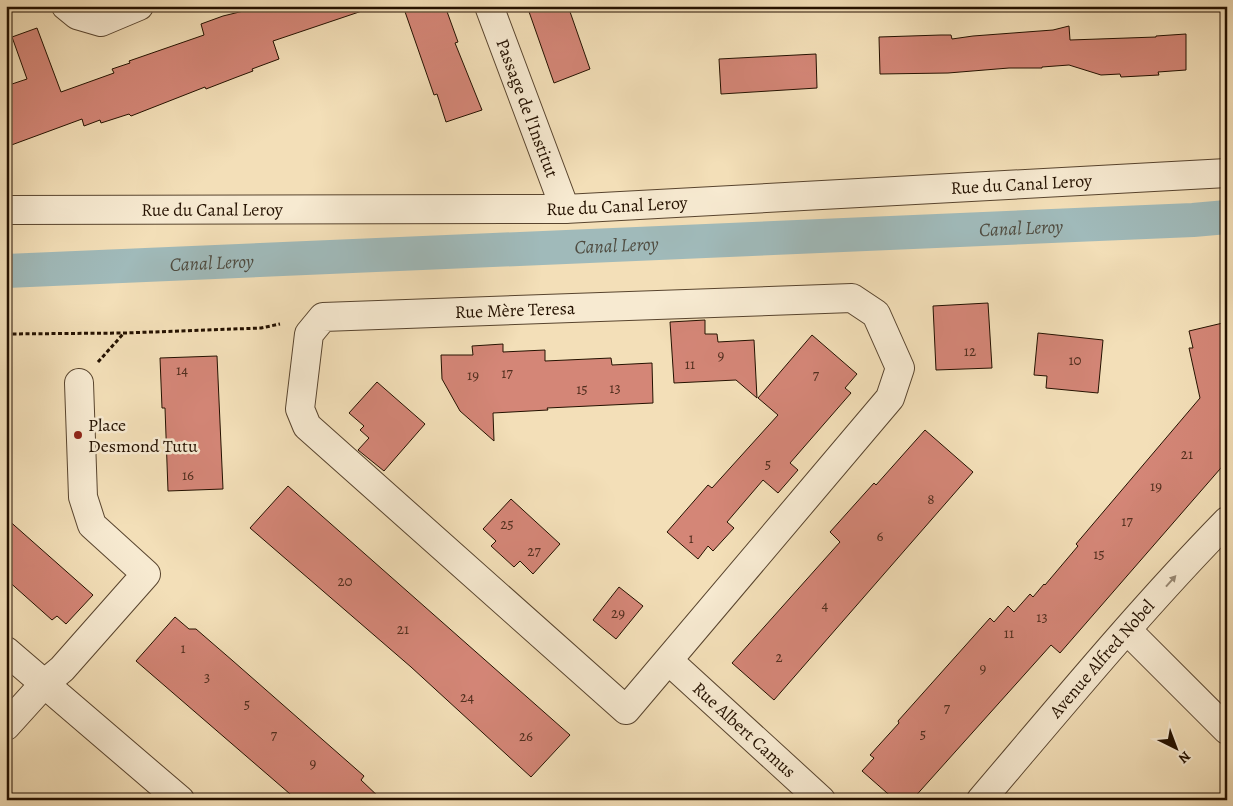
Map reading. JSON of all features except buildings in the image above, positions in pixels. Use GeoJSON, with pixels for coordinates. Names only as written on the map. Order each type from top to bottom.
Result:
{"type":"FeatureCollection","features":[{"type":"Feature","properties":{"kind":"street"},"geometry":{"type":"LineString","coordinates":[[66,6],[77,15],[101,22],[139,6]]}},
{"type":"Feature","properties":{"kind":"street","name":"Passage de l'Institut"},"geometry":{"type":"LineString","coordinates":[[489,6],[565,209]]}},
{"type":"Feature","properties":{"kind":"street","name":"Rue du Canal Leroy"},"geometry":{"type":"LineString","coordinates":[[6,210],[565,209],[1227,173]]}},
{"type":"Feature","properties":{"kind":"street","name":"Rue Mère Teresa"},"geometry":{"type":"LineString","coordinates":[[852,298],[876,314],[900,368],[890,398],[668,661],[626,710],[307,426],[300,409],[310,334],[323,317],[852,298]]}},
{"type":"Feature","properties":{"kind":"street"},"geometry":{"type":"LineString","coordinates":[[6,726],[44,684],[62,669],[146,574],[92,525],[84,497],[79,383]]}},
{"type":"Feature","properties":{"kind":"street","name":"Avenue Alfred Nobel"},"geometry":{"type":"LineString","coordinates":[[981,800],[1127,630],[1227,521]]}},
{"type":"Feature","properties":{"kind":"street"},"geometry":{"type":"LineString","coordinates":[[1127,630],[1227,730]]}},
{"type":"Feature","properties":{"kind":"street"},"geometry":{"type":"LineString","coordinates":[[6,651],[180,800]]}},
{"type":"Feature","properties":{"kind":"street","name":"Rue Albert Camus"},"geometry":{"type":"LineString","coordinates":[[668,661],[821,800]]}},
{"type":"Feature","properties":{"kind":"path"},"geometry":{"type":"LineString","coordinates":[[6,334],[125,333],[261,328],[323,317]]}},
{"type":"Feature","properties":{"kind":"path"},"geometry":{"type":"LineString","coordinates":[[79,383],[125,333]]}},
{"type":"Feature","properties":{"kind":"waterway","name":"Canal Leroy"},"geometry":{"type":"LineString","coordinates":[[6,271],[1227,217]]}},
{"type":"Feature","properties":{"kind":"place","name":"Place Desmond Tutu"},"geometry":{"type":"Point","coordinates":[78,435]}}]}
